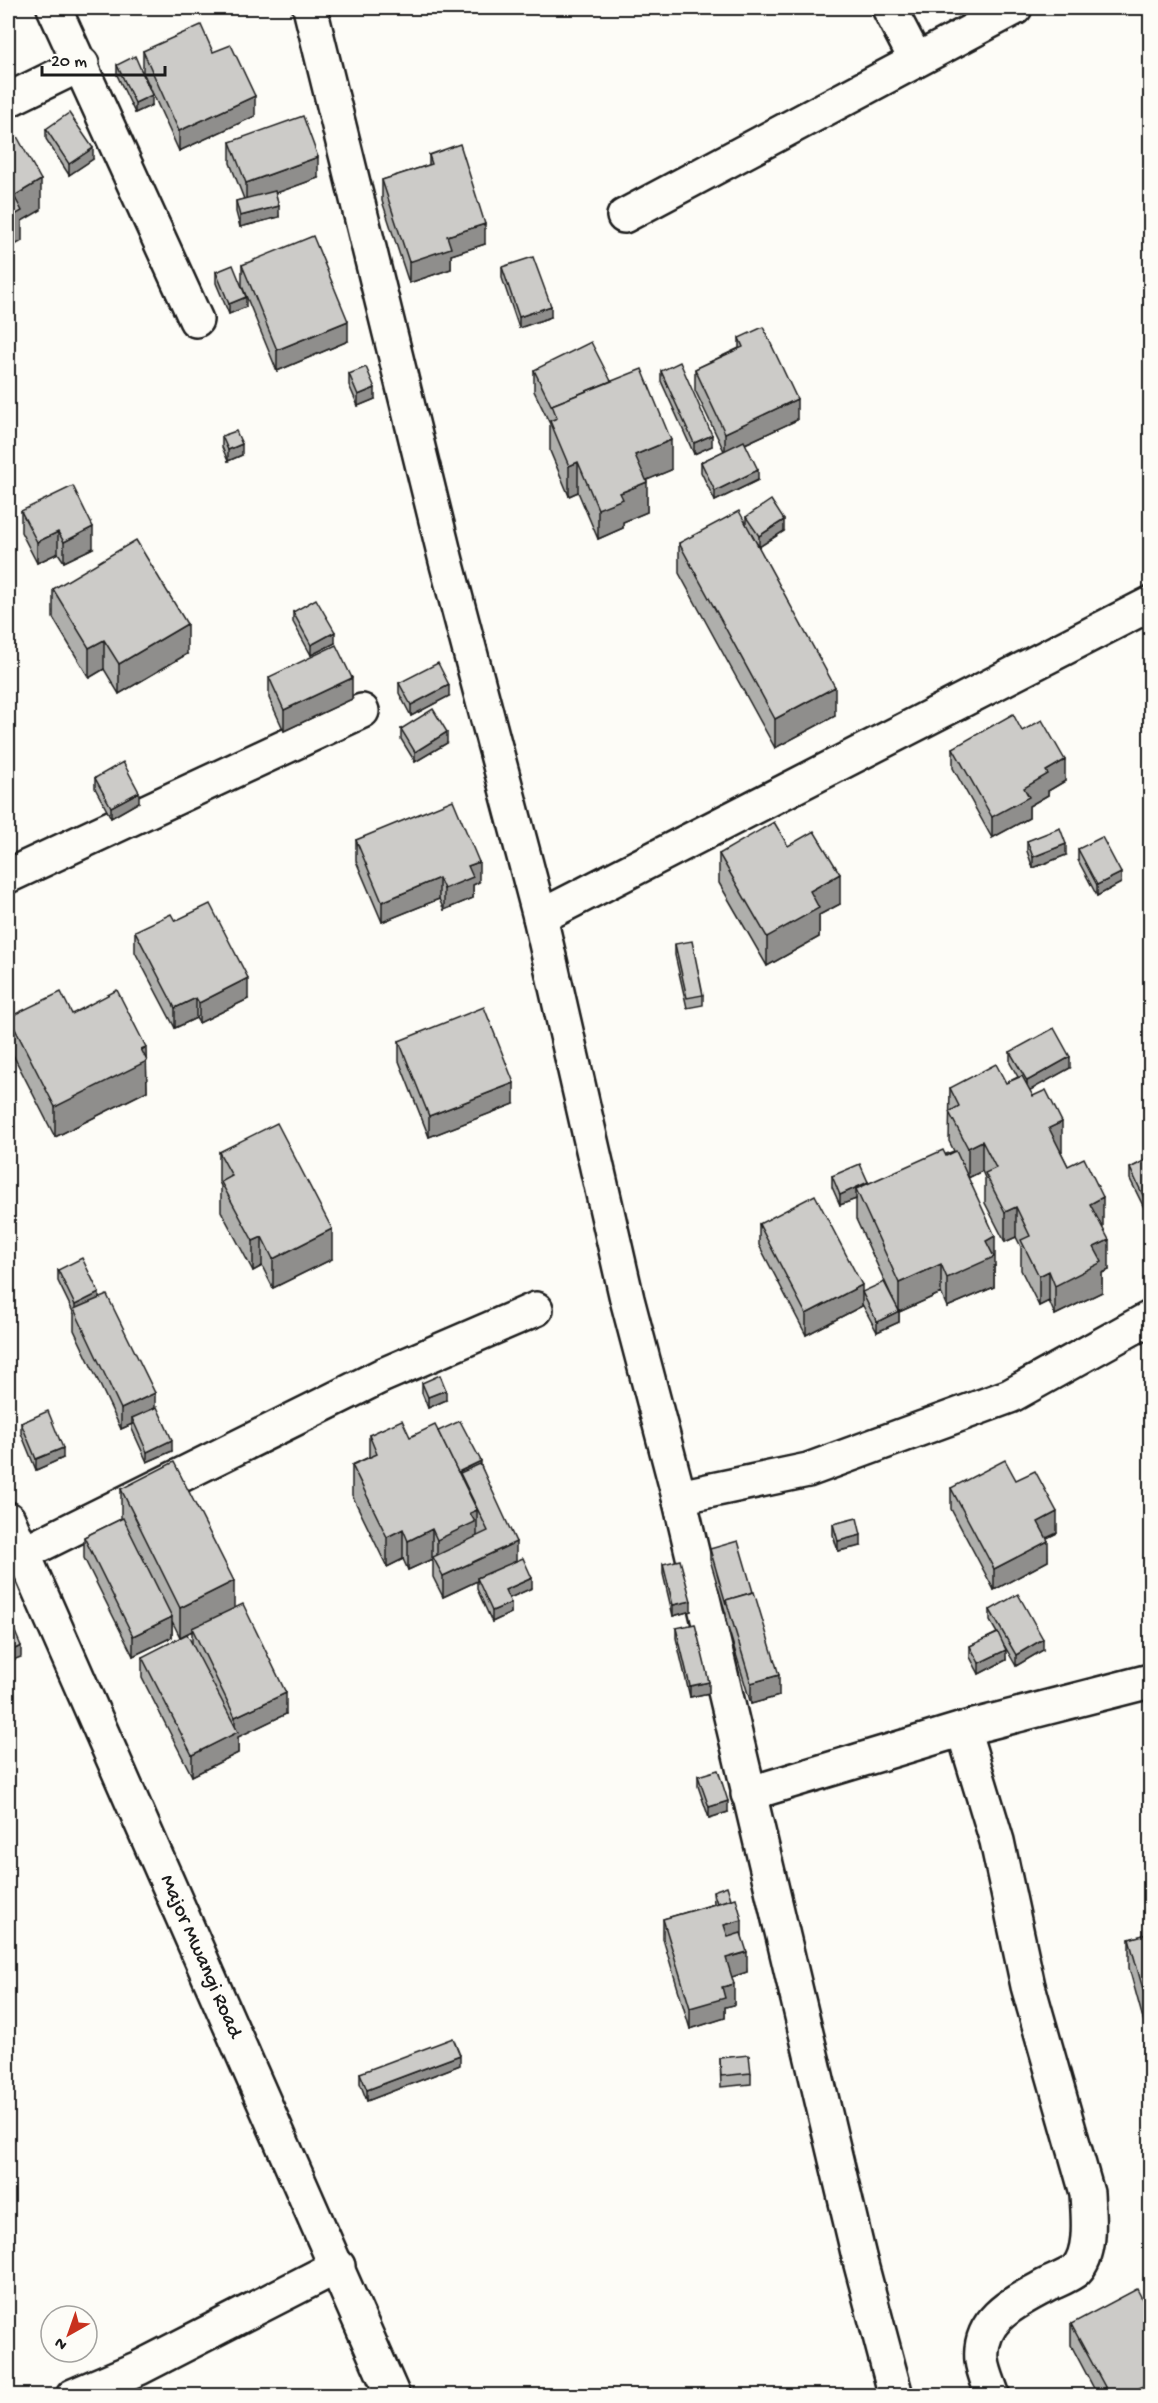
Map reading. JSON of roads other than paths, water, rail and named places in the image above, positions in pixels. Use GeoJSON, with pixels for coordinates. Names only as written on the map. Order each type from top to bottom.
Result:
{"type":"FeatureCollection","features":[{"type":"Feature","properties":{"kind":"street"},"geometry":{"type":"LineString","coordinates":[[54,8],[82,64],[196,320]]}},
{"type":"Feature","properties":{"kind":"street"},"geometry":{"type":"LineString","coordinates":[[310,8],[446,561],[540,917],[627,1299],[679,1497],[859,2257],[897,2396]]}},
{"type":"Feature","properties":{"kind":"street"},"geometry":{"type":"LineString","coordinates":[[890,8],[916,60]]}},
{"type":"Feature","properties":{"kind":"street"},"geometry":{"type":"LineString","coordinates":[[624,216],[1015,8]]}},
{"type":"Feature","properties":{"kind":"street"},"geometry":{"type":"LineString","coordinates":[[8,100],[82,64]]}},
{"type":"Feature","properties":{"kind":"street"},"geometry":{"type":"LineString","coordinates":[[540,917],[1150,604]]}},
{"type":"Feature","properties":{"kind":"street"},"geometry":{"type":"LineString","coordinates":[[8,876],[362,711]]}},
{"type":"Feature","properties":{"kind":"street"},"geometry":{"type":"LineString","coordinates":[[22,1554],[382,1375],[536,1309]]}},
{"type":"Feature","properties":{"kind":"street"},"geometry":{"type":"LineString","coordinates":[[679,1497],[808,1470],[1010,1396],[1150,1318]]}},
{"type":"Feature","properties":{"kind":"street","name":"Major Mwangi Road"},"geometry":{"type":"LineString","coordinates":[[8,1519],[338,2266],[393,2396]]}},
{"type":"Feature","properties":{"kind":"street"},"geometry":{"type":"LineString","coordinates":[[748,1794],[963,1729],[1150,1681]]}},
{"type":"Feature","properties":{"kind":"street"},"geometry":{"type":"LineString","coordinates":[[963,1729],[997,1841],[1028,1986],[1087,2193],[1089,2220],[1085,2253],[1076,2270],[1011,2306],[994,2319],[984,2332],[982,2360],[993,2396]]}},
{"type":"Feature","properties":{"kind":"street"},"geometry":{"type":"LineString","coordinates":[[73,2396],[139,2368],[338,2266]]}}]}
